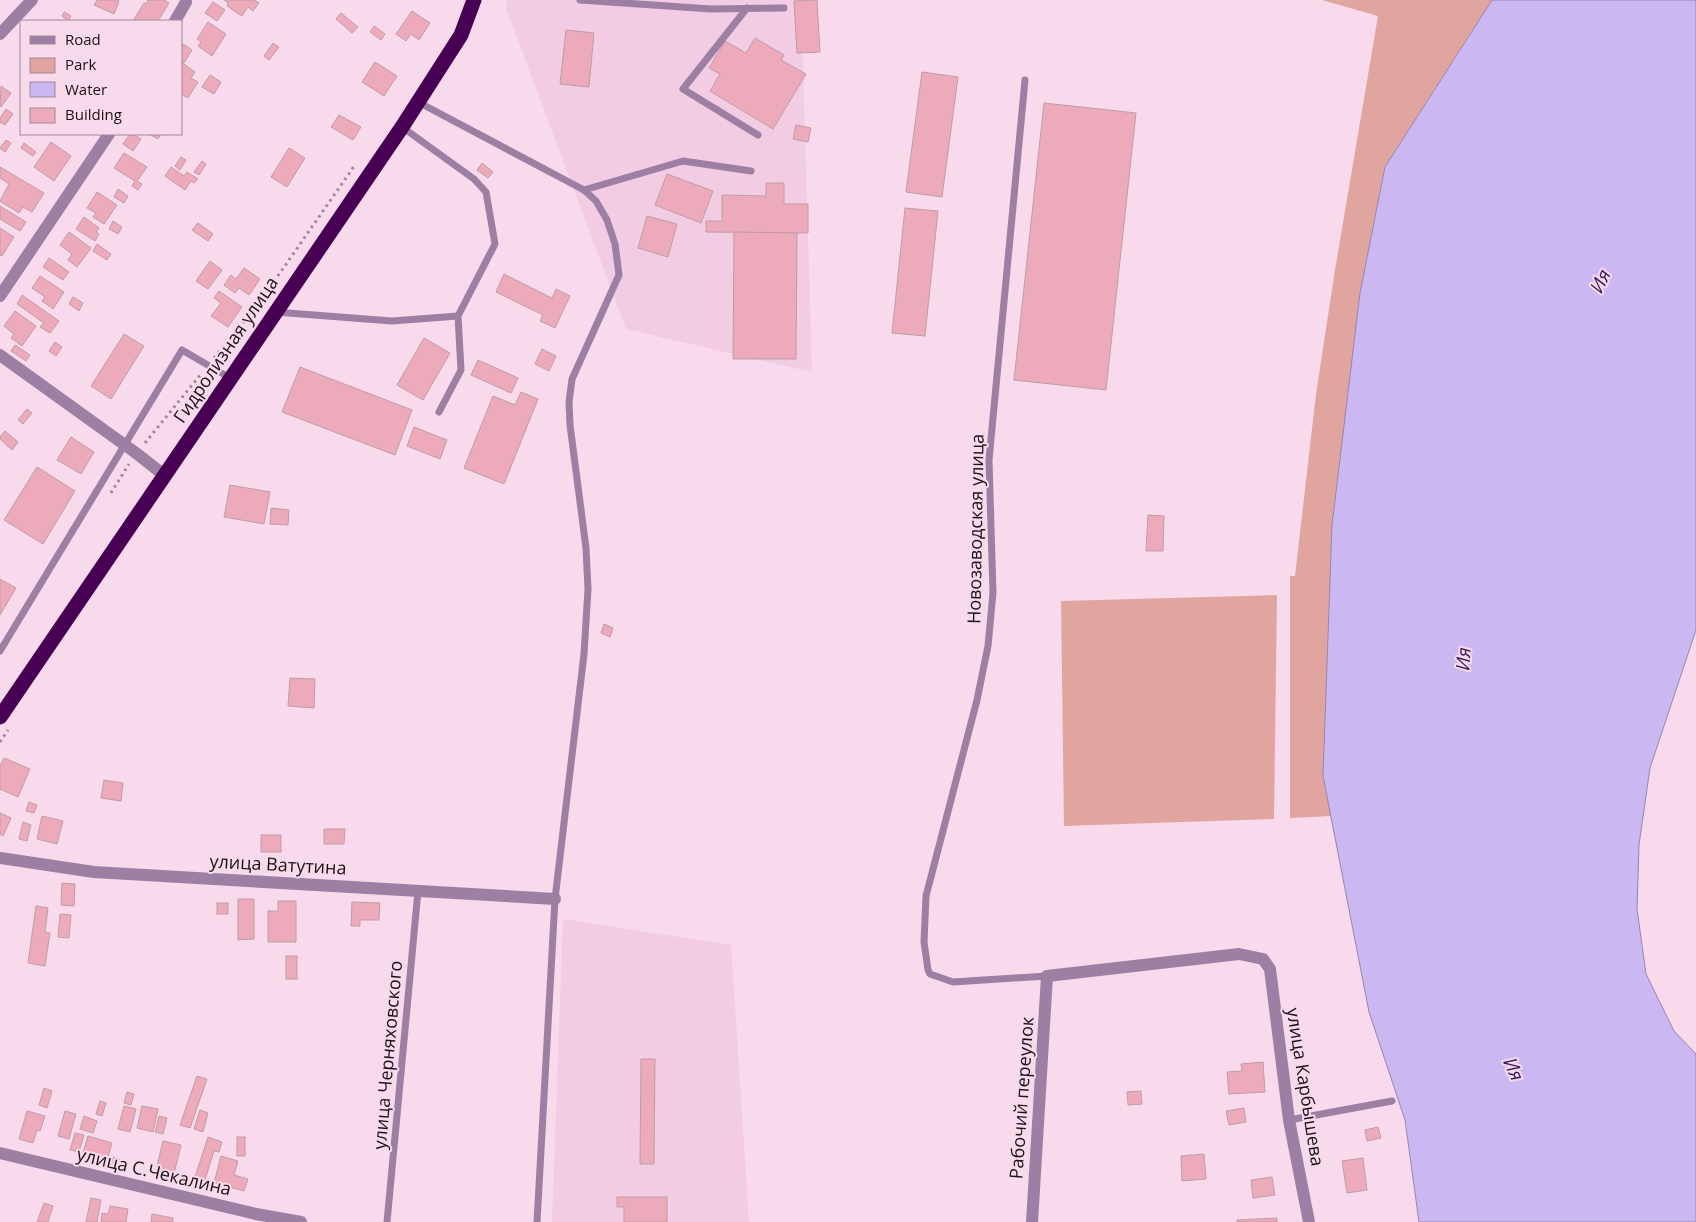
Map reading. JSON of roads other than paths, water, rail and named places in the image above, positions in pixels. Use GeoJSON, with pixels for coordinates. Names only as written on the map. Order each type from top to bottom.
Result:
{"type":"FeatureCollection","features":[{"type":"Feature","properties":{"kind":"highway","name":"Гидролизная улица"},"geometry":{"type":"LineString","coordinates":[[0,717],[402,127],[461,34],[474,0]]}},
{"type":"Feature","properties":{"kind":"street"},"geometry":{"type":"LineString","coordinates":[[2,34],[32,0]]}},
{"type":"Feature","properties":{"kind":"street"},"geometry":{"type":"LineString","coordinates":[[176,20],[186,2]]}},
{"type":"Feature","properties":{"kind":"street"},"geometry":{"type":"LineString","coordinates":[[0,296],[108,135]]}},
{"type":"Feature","properties":{"kind":"street"},"geometry":{"type":"LineString","coordinates":[[0,355],[164,475]]}},
{"type":"Feature","properties":{"kind":"street","name":"улица Ватутина"},"geometry":{"type":"LineString","coordinates":[[0,858],[94,872],[554,899]]}},
{"type":"Feature","properties":{"kind":"street","name":"улица Карбышева"},"geometry":{"type":"LineString","coordinates":[[1047,976],[1239,954],[1263,959],[1270,969],[1290,1120],[1309,1222]]}},
{"type":"Feature","properties":{"kind":"street","name":"Рабочий переулок"},"geometry":{"type":"LineString","coordinates":[[1032,1222],[1047,976]]}},
{"type":"Feature","properties":{"kind":"street","name":"улица С.Чекалина"},"geometry":{"type":"LineString","coordinates":[[0,1153],[256,1214],[301,1222]]}},
{"type":"Feature","properties":{"kind":"lane"},"geometry":{"type":"LineString","coordinates":[[580,0],[711,8],[784,8]]}},
{"type":"Feature","properties":{"kind":"lane"},"geometry":{"type":"LineString","coordinates":[[747,8],[683,89],[758,135]]}},
{"type":"Feature","properties":{"kind":"lane","name":"Новозаводская улица"},"geometry":{"type":"LineString","coordinates":[[1025,80],[989,460],[993,593],[988,646],[977,700],[926,896],[924,942],[930,974],[953,982],[1047,976]]}},
{"type":"Feature","properties":{"kind":"lane"},"geometry":{"type":"LineString","coordinates":[[418,102],[584,190],[596,201],[607,220],[615,244],[620,275],[572,379],[569,402],[570,425],[586,548],[588,589],[584,654],[554,899],[537,1222]]}},
{"type":"Feature","properties":{"kind":"lane"},"geometry":{"type":"LineString","coordinates":[[402,127],[474,179],[486,192],[495,244],[458,316],[461,370],[440,412]]}},
{"type":"Feature","properties":{"kind":"lane"},"geometry":{"type":"LineString","coordinates":[[584,190],[682,160],[751,171]]}},
{"type":"Feature","properties":{"kind":"lane"},"geometry":{"type":"LineString","coordinates":[[275,312],[392,321],[458,316]]}},
{"type":"Feature","properties":{"kind":"lane"},"geometry":{"type":"LineString","coordinates":[[0,651],[182,350],[230,378]]}},
{"type":"Feature","properties":{"kind":"lane","name":"улица Черняховского"},"geometry":{"type":"LineString","coordinates":[[387,1222],[418,891]]}},
{"type":"Feature","properties":{"kind":"lane"},"geometry":{"type":"LineString","coordinates":[[1290,1120],[1392,1100]]}},
{"type":"Feature","properties":{"kind":"water","name":"Ия"},"geometry":{"type":"Polygon","coordinates":[[[1492,0],[1696,0],[1696,630],[1650,768],[1639,845],[1637,909],[1646,974],[1674,1031],[1696,1054],[1696,1222],[1419,1222],[1405,1120],[1369,1012],[1323,776],[1332,525],[1360,293],[1385,167],[1492,0]]]}}]}
